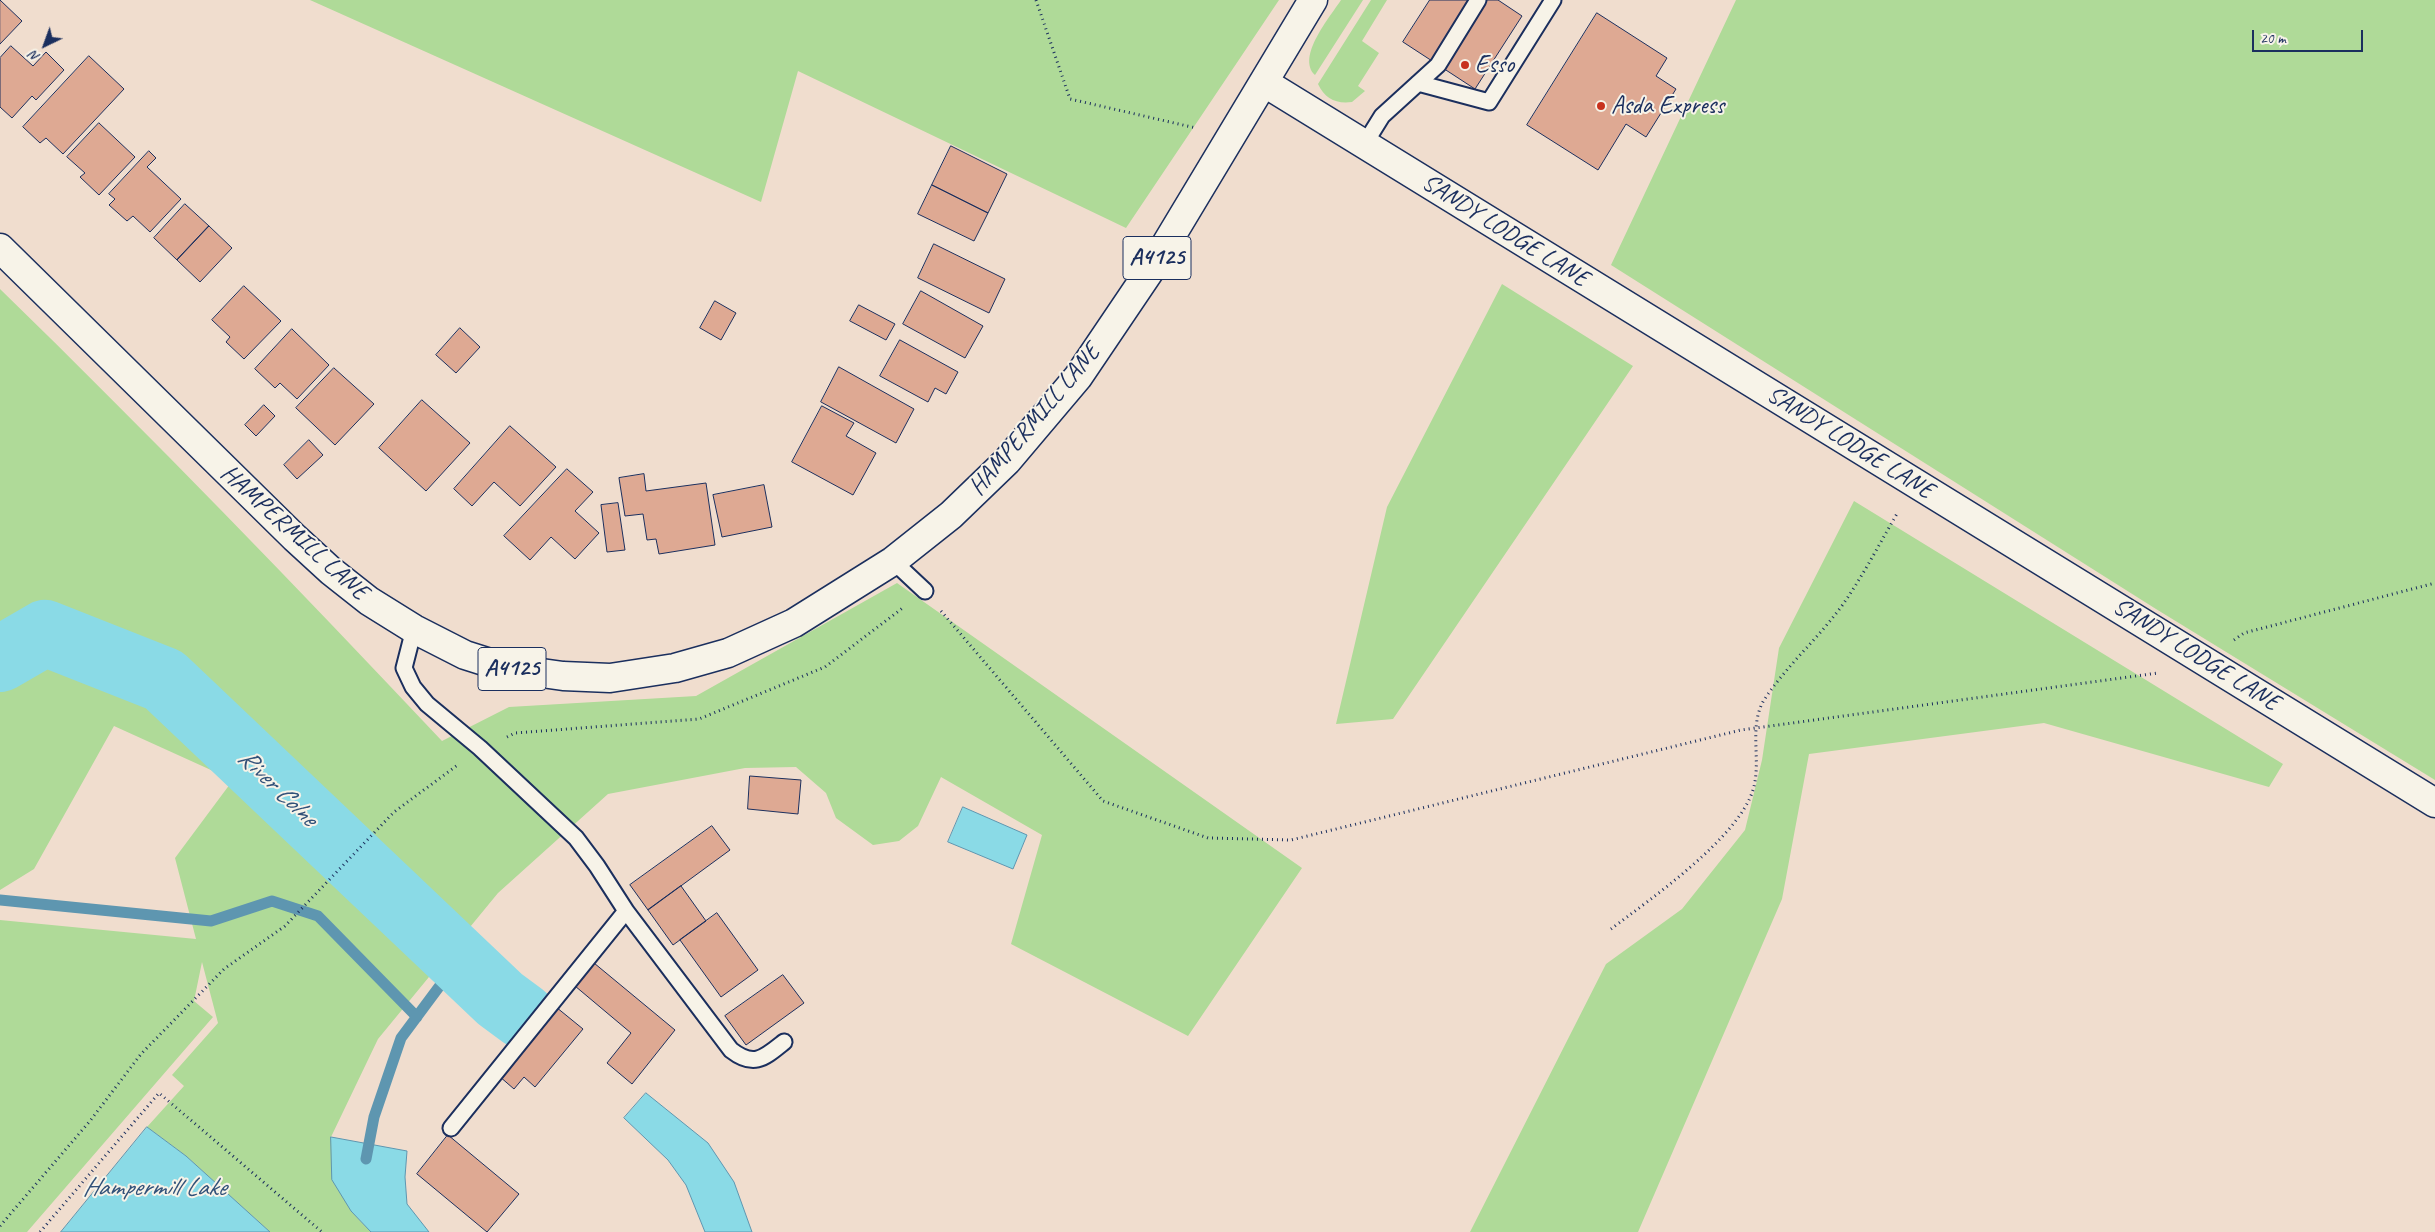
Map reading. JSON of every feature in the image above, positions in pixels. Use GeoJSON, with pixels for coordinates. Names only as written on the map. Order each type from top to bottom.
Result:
{"type":"FeatureCollection","features":[{"type":"Feature","properties":{"kind":"main road","name":"A4125"},"geometry":{"type":"LineString","coordinates":[[1265,83],[1313,0]]}},
{"type":"Feature","properties":{"kind":"main road","name":"SANDY LODGE LANE"},"geometry":{"type":"LineString","coordinates":[[1265,83],[2205,660],[2435,804]]}},
{"type":"Feature","properties":{"kind":"main road","name":"HAMPERMILL LANE"},"geometry":{"type":"LineString","coordinates":[[0,248],[295,538],[331,571],[370,601],[414,629],[465,655],[506,668],[563,676],[610,678],[675,668],[728,652],[794,623],[893,561],[951,515],[1000,468],[1078,377],[1153,266],[1265,83]]}},
{"type":"Feature","properties":{"kind":"lane"},"geometry":{"type":"LineString","coordinates":[[1364,144],[1382,116],[1438,64],[1478,0]]}},
{"type":"Feature","properties":{"kind":"lane"},"geometry":{"type":"LineString","coordinates":[[1418,82],[1489,102],[1553,0]]}},
{"type":"Feature","properties":{"kind":"lane"},"geometry":{"type":"LineString","coordinates":[[893,561],[925,591]]}},
{"type":"Feature","properties":{"kind":"lane"},"geometry":{"type":"LineString","coordinates":[[414,629],[404,668],[413,687],[427,704],[480,748],[576,838],[598,866],[626,911],[731,1050],[741,1058],[754,1061],[766,1056],[784,1042]]}},
{"type":"Feature","properties":{"kind":"lane"},"geometry":{"type":"LineString","coordinates":[[451,1128],[626,911]]}},
{"type":"Feature","properties":{"kind":"path"},"geometry":{"type":"LineString","coordinates":[[1036,0],[1070,99],[1200,129]]}},
{"type":"Feature","properties":{"kind":"path"},"geometry":{"type":"LineString","coordinates":[[1612,929],[1655,896],[1718,841],[1741,816],[1753,790],[1758,759],[1756,728],[1763,702],[1846,601],[1915,482]]}},
{"type":"Feature","properties":{"kind":"path"},"geometry":{"type":"LineString","coordinates":[[2205,660],[2244,633],[2435,583]]}},
{"type":"Feature","properties":{"kind":"path"},"geometry":{"type":"LineString","coordinates":[[925,591],[1103,801],[1208,838],[1291,840],[1756,728],[2160,672]]}},
{"type":"Feature","properties":{"kind":"path"},"geometry":{"type":"LineString","coordinates":[[0,1226],[90,1121],[141,1054],[224,969],[286,926],[394,812],[480,748]]}},
{"type":"Feature","properties":{"kind":"path"},"geometry":{"type":"LineString","coordinates":[[40,1232],[159,1094],[322,1232]]}},
{"type":"Feature","properties":{"kind":"green space"},"geometry":{"type":"Polygon","coordinates":[[[310,0],[1279,0],[1126,228],[798,71],[761,202],[310,0]]]}},
{"type":"Feature","properties":{"kind":"green space"},"geometry":{"type":"Polygon","coordinates":[[[1341,0],[1363,0],[1315,75],[1310,67],[1312,48],[1323,26],[1341,0]]]}},
{"type":"Feature","properties":{"kind":"green space"},"geometry":{"type":"Polygon","coordinates":[[[1371,0],[1387,0],[1362,41],[1379,53],[1358,86],[1365,91],[1352,102],[1336,101],[1328,97],[1318,84],[1371,0]]]}},
{"type":"Feature","properties":{"kind":"green space"},"geometry":{"type":"Polygon","coordinates":[[[1736,0],[2435,0],[2435,780],[2156,609],[1611,265],[1736,0]]]}},
{"type":"Feature","properties":{"kind":"green space"},"geometry":{"type":"Polygon","coordinates":[[[1502,284],[1633,366],[1393,719],[1336,724],[1387,507],[1502,284]]]}},
{"type":"Feature","properties":{"kind":"green space"},"geometry":{"type":"Polygon","coordinates":[[[0,289],[224,513],[442,741],[509,707],[696,696],[897,583],[1302,868],[1188,1036],[1011,944],[1042,835],[941,777],[918,826],[899,841],[873,845],[836,818],[826,793],[796,767],[745,768],[608,794],[498,893],[378,1039],[331,1137],[351,1211],[371,1232],[270,1232],[186,1156],[147,1127],[184,1086],[172,1075],[218,1023],[202,962],[194,1001],[213,1017],[27,1232],[0,1232],[0,920],[196,939],[175,858],[233,780],[114,726],[34,869],[0,890],[0,289]]]}},
{"type":"Feature","properties":{"kind":"green space"},"geometry":{"type":"Polygon","coordinates":[[[1854,501],[2283,764],[2269,787],[2044,723],[1809,754],[1782,899],[1638,1232],[1470,1232],[1606,964],[1682,909],[1745,830],[1762,760],[1779,648],[1854,501]]]}},
{"type":"Feature","properties":{"kind":"water"},"geometry":{"type":"Polygon","coordinates":[[[963,807],[1027,835],[1013,869],[948,842],[963,807]]]}},
{"type":"Feature","properties":{"kind":"water"},"geometry":{"type":"Polygon","coordinates":[[[646,1093],[708,1143],[734,1182],[752,1232],[705,1232],[686,1185],[668,1160],[624,1118],[646,1093]]]}},
{"type":"Feature","properties":{"kind":"water","name":"Hampermill Lake"},"geometry":{"type":"Polygon","coordinates":[[[147,1127],[186,1156],[270,1232],[61,1232],[147,1127]]]}},
{"type":"Feature","properties":{"kind":"water"},"geometry":{"type":"Polygon","coordinates":[[[331,1137],[407,1151],[405,1177],[407,1204],[429,1232],[371,1232],[351,1211],[332,1180],[331,1137]]]}},
{"type":"Feature","properties":{"kind":"building"},"geometry":{"type":"Polygon","coordinates":[[[0,0],[22,21],[0,44],[0,0]]]}},
{"type":"Feature","properties":{"kind":"building","name":"Esso"},"geometry":{"type":"Polygon","coordinates":[[[1430,0],[1498,0],[1522,16],[1475,89],[1403,42],[1430,0]]]}},
{"type":"Feature","properties":{"kind":"building","name":"Asda Express"},"geometry":{"type":"Polygon","coordinates":[[[1597,13],[1667,58],[1656,76],[1676,89],[1646,137],[1626,124],[1598,170],[1527,125],[1597,13]]]}},
{"type":"Feature","properties":{"kind":"building"},"geometry":{"type":"Polygon","coordinates":[[[11,46],[33,66],[46,52],[64,70],[36,100],[32,96],[12,118],[0,107],[0,58],[11,46]]]}},
{"type":"Feature","properties":{"kind":"building"},"geometry":{"type":"Polygon","coordinates":[[[89,56],[124,89],[63,154],[46,138],[40,143],[23,127],[89,56]]]}},
{"type":"Feature","properties":{"kind":"building"},"geometry":{"type":"Polygon","coordinates":[[[99,123],[135,157],[99,195],[80,177],[85,173],[67,157],[99,123]]]}},
{"type":"Feature","properties":{"kind":"building"},"geometry":{"type":"Polygon","coordinates":[[[951,146],[1007,174],[988,213],[932,185],[951,146]]]}},
{"type":"Feature","properties":{"kind":"building"},"geometry":{"type":"Polygon","coordinates":[[[149,151],[156,158],[147,167],[181,199],[150,232],[133,216],[127,221],[109,205],[115,199],[109,194],[149,151]]]}},
{"type":"Feature","properties":{"kind":"building"},"geometry":{"type":"Polygon","coordinates":[[[932,185],[988,213],[974,241],[918,214],[932,185]]]}},
{"type":"Feature","properties":{"kind":"building"},"geometry":{"type":"Polygon","coordinates":[[[185,204],[209,226],[177,260],[154,238],[185,204]]]}},
{"type":"Feature","properties":{"kind":"building"},"geometry":{"type":"Polygon","coordinates":[[[209,226],[232,248],[200,282],[177,260],[209,226]]]}},
{"type":"Feature","properties":{"kind":"building"},"geometry":{"type":"Polygon","coordinates":[[[934,244],[1005,279],[989,313],[918,278],[934,244]]]}},
{"type":"Feature","properties":{"kind":"building"},"geometry":{"type":"Polygon","coordinates":[[[244,286],[281,321],[244,359],[226,342],[230,337],[212,320],[244,286]]]}},
{"type":"Feature","properties":{"kind":"building"},"geometry":{"type":"Polygon","coordinates":[[[921,291],[983,326],[965,358],[903,324],[921,291]]]}},
{"type":"Feature","properties":{"kind":"building"},"geometry":{"type":"Polygon","coordinates":[[[715,301],[736,313],[721,340],[700,328],[715,301]]]}},
{"type":"Feature","properties":{"kind":"building"},"geometry":{"type":"Polygon","coordinates":[[[859,305],[895,324],[886,340],[850,321],[859,305]]]}},
{"type":"Feature","properties":{"kind":"building"},"geometry":{"type":"Polygon","coordinates":[[[460,328],[480,347],[456,373],[436,355],[460,328]]]}},
{"type":"Feature","properties":{"kind":"building"},"geometry":{"type":"Polygon","coordinates":[[[292,329],[329,365],[297,399],[280,383],[275,388],[255,369],[292,329]]]}},
{"type":"Feature","properties":{"kind":"building"},"geometry":{"type":"Polygon","coordinates":[[[900,340],[958,372],[946,394],[935,388],[928,402],[880,376],[900,340]]]}},
{"type":"Feature","properties":{"kind":"building"},"geometry":{"type":"Polygon","coordinates":[[[839,367],[914,409],[896,443],[821,402],[839,367]]]}},
{"type":"Feature","properties":{"kind":"building"},"geometry":{"type":"Polygon","coordinates":[[[334,368],[374,404],[335,445],[296,408],[334,368]]]}},
{"type":"Feature","properties":{"kind":"building"},"geometry":{"type":"Polygon","coordinates":[[[422,400],[470,443],[426,491],[379,448],[422,400]]]}},
{"type":"Feature","properties":{"kind":"building"},"geometry":{"type":"Polygon","coordinates":[[[264,405],[275,416],[256,436],[245,425],[264,405]]]}},
{"type":"Feature","properties":{"kind":"building"},"geometry":{"type":"Polygon","coordinates":[[[822,406],[854,423],[846,436],[876,453],[853,495],[792,462],[822,406]]]}},
{"type":"Feature","properties":{"kind":"building"},"geometry":{"type":"Polygon","coordinates":[[[510,426],[556,467],[520,506],[494,482],[472,506],[454,489],[510,426]]]}},
{"type":"Feature","properties":{"kind":"building"},"geometry":{"type":"Polygon","coordinates":[[[309,440],[323,455],[297,479],[284,465],[309,440]]]}},
{"type":"Feature","properties":{"kind":"building"},"geometry":{"type":"Polygon","coordinates":[[[567,469],[593,492],[575,511],[599,533],[575,559],[551,537],[530,560],[504,536],[567,469]]]}},
{"type":"Feature","properties":{"kind":"building"},"geometry":{"type":"Polygon","coordinates":[[[644,474],[646,491],[706,483],[715,545],[659,554],[656,539],[647,540],[643,514],[625,516],[619,478],[644,474]]]}},
{"type":"Feature","properties":{"kind":"building"},"geometry":{"type":"Polygon","coordinates":[[[764,485],[772,527],[722,537],[713,495],[764,485]]]}},
{"type":"Feature","properties":{"kind":"building"},"geometry":{"type":"Polygon","coordinates":[[[618,503],[625,550],[607,552],[601,505],[618,503]]]}},
{"type":"Feature","properties":{"kind":"building"},"geometry":{"type":"Polygon","coordinates":[[[750,776],[801,780],[798,814],[748,809],[750,776]]]}},
{"type":"Feature","properties":{"kind":"building"},"geometry":{"type":"Polygon","coordinates":[[[712,826],[730,850],[648,910],[630,885],[712,826]]]}},
{"type":"Feature","properties":{"kind":"building"},"geometry":{"type":"Polygon","coordinates":[[[681,886],[706,921],[673,945],[648,910],[681,886]]]}},
{"type":"Feature","properties":{"kind":"building"},"geometry":{"type":"Polygon","coordinates":[[[717,913],[758,970],[721,997],[680,940],[717,913]]]}},
{"type":"Feature","properties":{"kind":"building"},"geometry":{"type":"Polygon","coordinates":[[[594,963],[675,1030],[632,1084],[607,1063],[631,1033],[575,986],[594,963]]]}},
{"type":"Feature","properties":{"kind":"building"},"geometry":{"type":"Polygon","coordinates":[[[783,975],[804,1003],[746,1045],[725,1016],[783,975]]]}},
{"type":"Feature","properties":{"kind":"building"},"geometry":{"type":"Polygon","coordinates":[[[556,1007],[583,1029],[535,1087],[524,1077],[514,1089],[499,1076],[556,1007]]]}},
{"type":"Feature","properties":{"kind":"building"},"geometry":{"type":"Polygon","coordinates":[[[448,1135],[519,1194],[487,1232],[417,1174],[448,1135]]]}},
{"type":"Feature","properties":{"kind":"waterway","name":"River Colne"},"geometry":{"type":"LineString","coordinates":[[0,659],[45,633],[164,680],[500,999],[523,1016]]}},
{"type":"Feature","properties":{"kind":"waterway"},"geometry":{"type":"LineString","coordinates":[[0,900],[211,921],[272,901],[318,916],[417,1017]]}},
{"type":"Feature","properties":{"kind":"waterway"},"geometry":{"type":"LineString","coordinates":[[366,1159],[374,1117],[401,1038],[459,960]]}},
{"type":"Feature","properties":{"kind":"place","name":"Esso"},"geometry":{"type":"Point","coordinates":[1465,65]}},
{"type":"Feature","properties":{"kind":"place","name":"Asda Express"},"geometry":{"type":"Point","coordinates":[1601,106]}}]}
